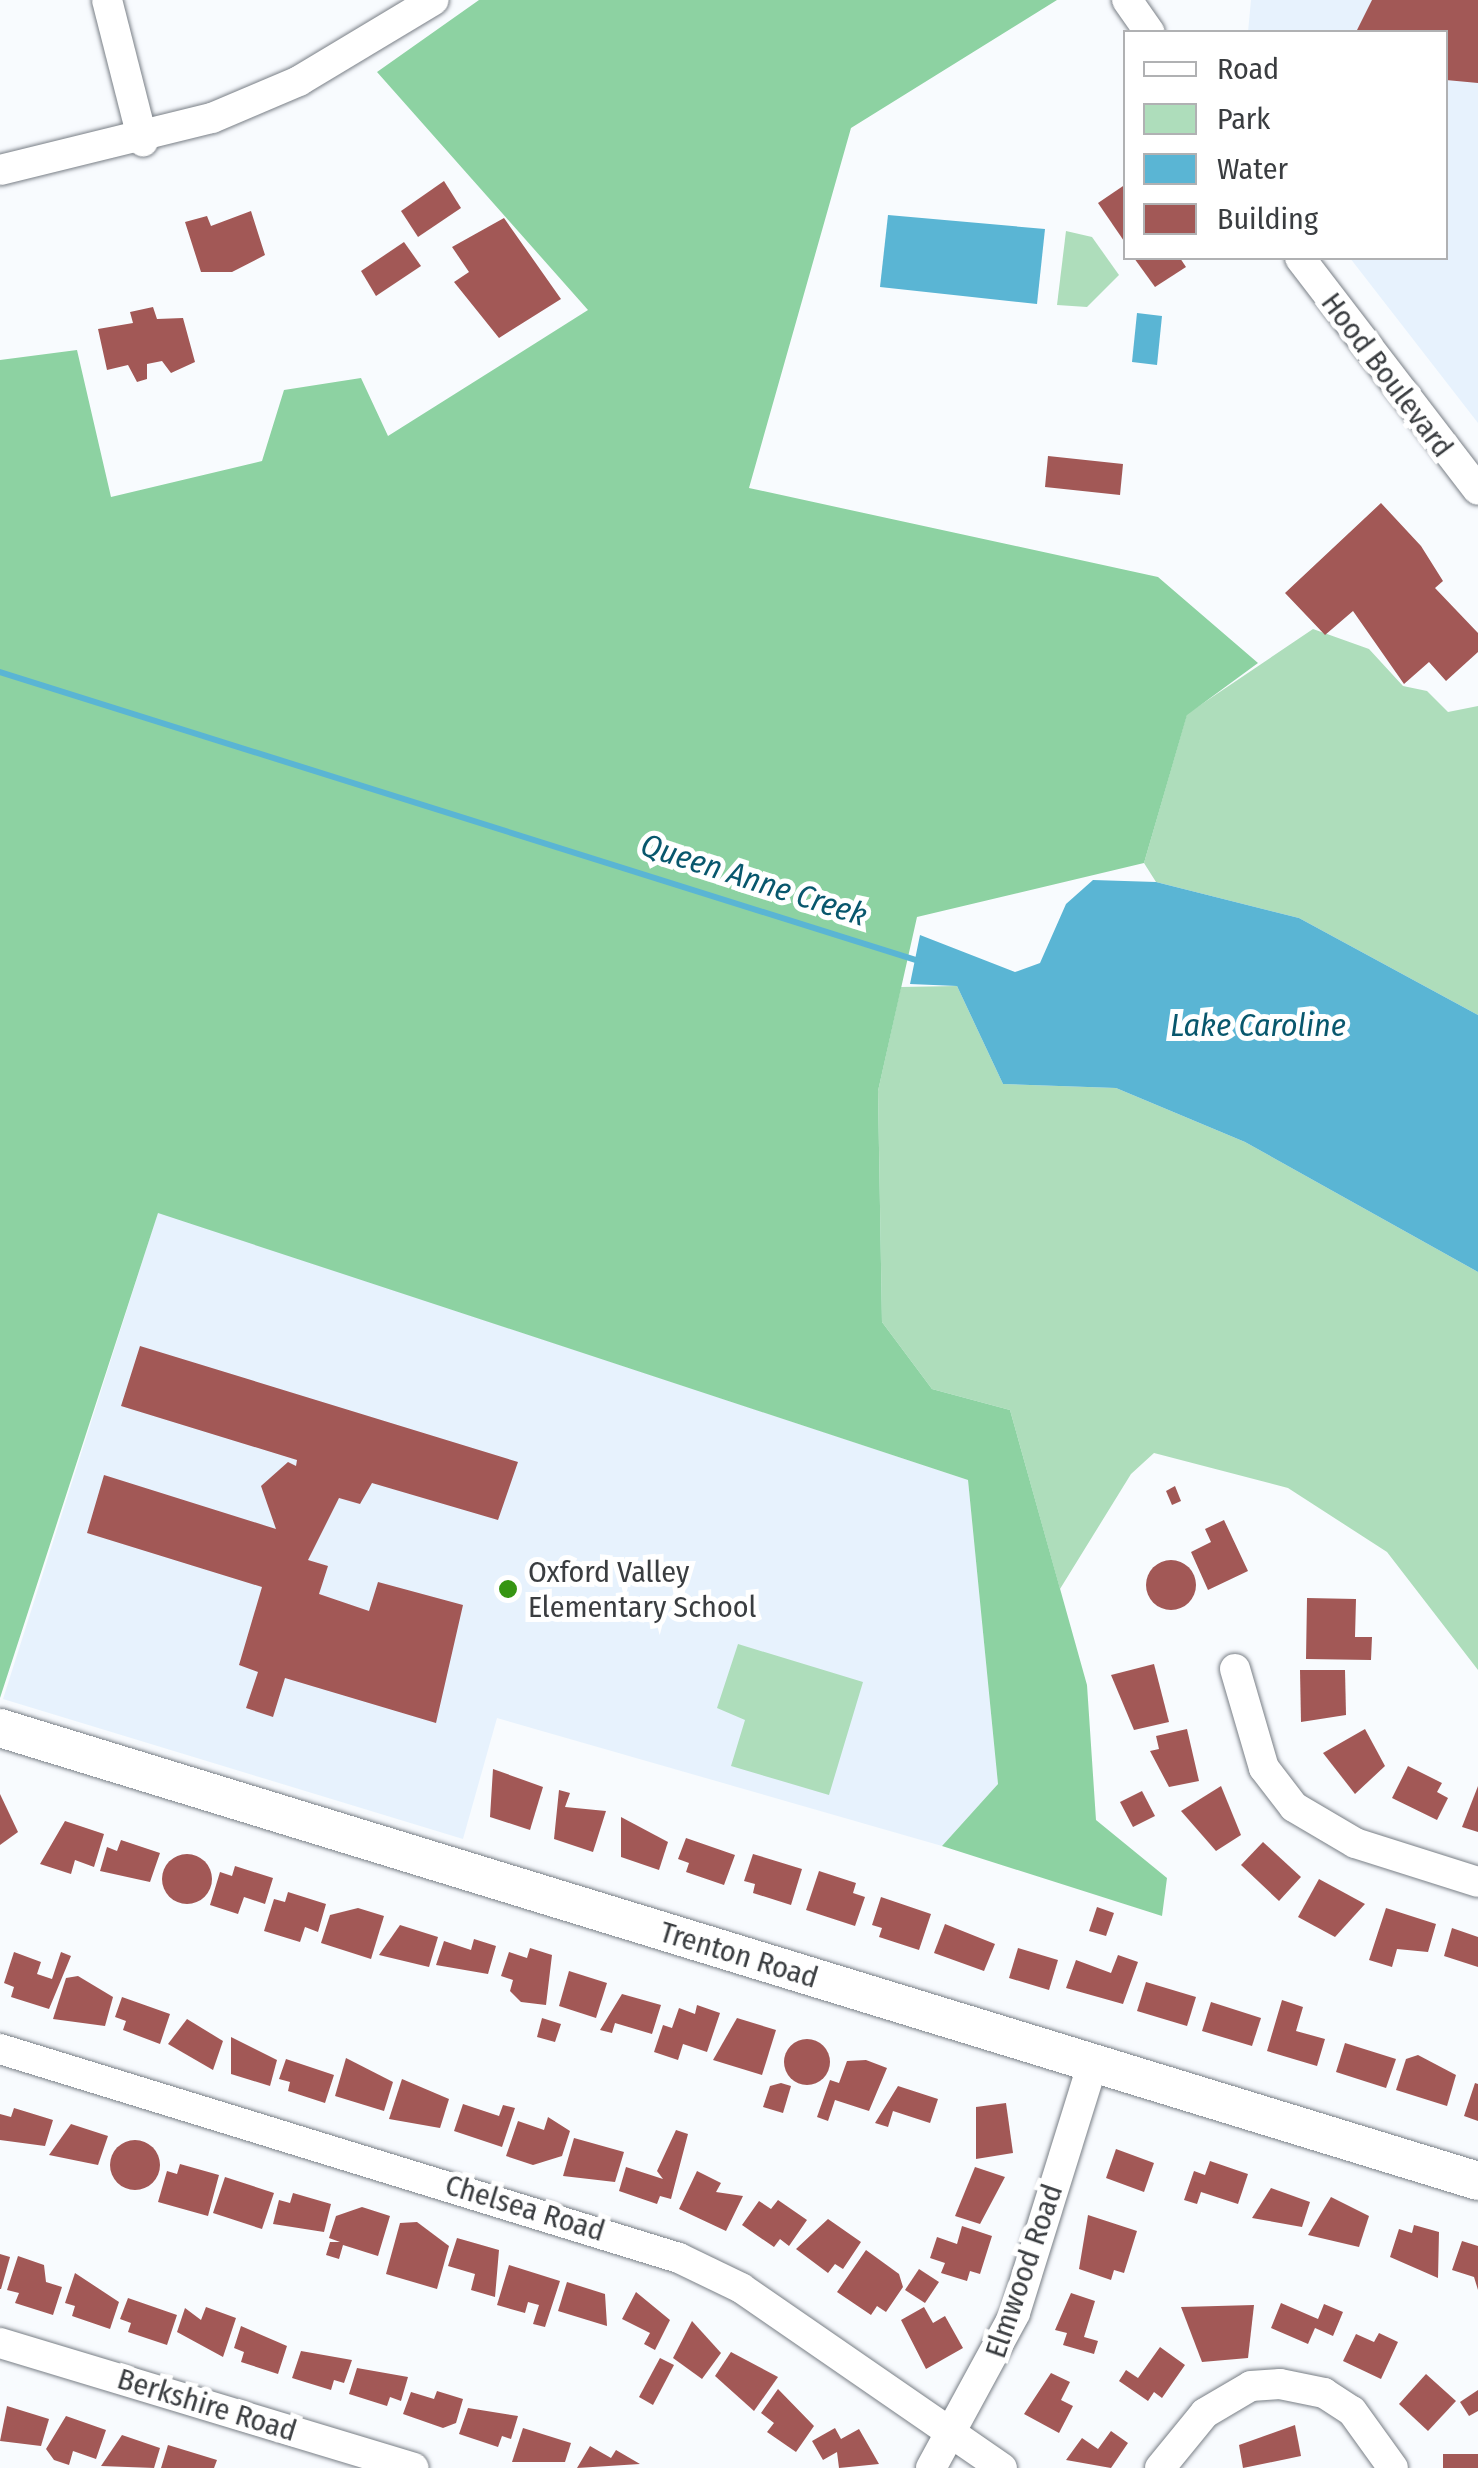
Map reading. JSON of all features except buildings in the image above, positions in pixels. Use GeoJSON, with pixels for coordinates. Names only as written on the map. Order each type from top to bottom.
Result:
{"type":"FeatureCollection","features":[{"type":"Feature","properties":{"kind":"main road","name":"Trenton Road"},"geometry":{"type":"LineString","coordinates":[[0,1728],[1478,2181]]}},
{"type":"Feature","properties":{"kind":"street"},"geometry":{"type":"LineString","coordinates":[[106,0],[143,140]]}},
{"type":"Feature","properties":{"kind":"street"},"geometry":{"type":"LineString","coordinates":[[0,170],[143,140],[300,81],[434,0]]}},
{"type":"Feature","properties":{"kind":"street"},"geometry":{"type":"LineString","coordinates":[[1127,0],[1148,30]]}},
{"type":"Feature","properties":{"kind":"street","name":"Hood Boulevard"},"geometry":{"type":"LineString","coordinates":[[1302,260],[1478,490]]}},
{"type":"Feature","properties":{"kind":"street"},"geometry":{"type":"LineString","coordinates":[[1235,1669],[1257,1753],[1294,1807],[1355,1843],[1478,1882]]}},
{"type":"Feature","properties":{"kind":"street","name":"Chelsea Road"},"geometry":{"type":"LineString","coordinates":[[0,2049],[679,2258],[741,2288],[1002,2468]]}},
{"type":"Feature","properties":{"kind":"street","name":"Elmwood Road"},"geometry":{"type":"LineString","coordinates":[[931,2468],[954,2434],[1015,2313],[1093,2063]]}},
{"type":"Feature","properties":{"kind":"street","name":"Berkshire Road"},"geometry":{"type":"LineString","coordinates":[[0,2343],[413,2468]]}},
{"type":"Feature","properties":{"kind":"street"},"geometry":{"type":"LineString","coordinates":[[1160,2468],[1205,2413],[1251,2386],[1280,2384],[1324,2393],[1352,2410],[1393,2468]]}},
{"type":"Feature","properties":{"kind":"shaded area"},"geometry":{"type":"Polygon","coordinates":[[[1251,0],[1478,0],[1478,423],[1352,260],[1448,260],[1448,30],[1248,30],[1251,0]]]}},
{"type":"Feature","properties":{"kind":"shaded area","name":"Oxford Valley Elementary School"},"geometry":{"type":"Polygon","coordinates":[[[158,1212],[968,1480],[998,1784],[942,1846],[497,1718],[463,1839],[3,1699],[158,1212]]]}},
{"type":"Feature","properties":{"kind":"green space"},"geometry":{"type":"Polygon","coordinates":[[[479,0],[1057,0],[851,128],[749,488],[1158,577],[1258,663],[1187,715],[1144,863],[917,917],[878,1091],[882,1322],[932,1389],[1010,1410],[1087,1685],[1096,1820],[1167,1878],[1162,1916],[942,1846],[998,1784],[968,1480],[158,1213],[0,1698],[0,360],[77,350],[111,497],[262,461],[284,390],[361,378],[388,436],[588,310],[377,72],[479,0]]]}},
{"type":"Feature","properties":{"kind":"green space"},"geometry":{"type":"Polygon","coordinates":[[[1066,231],[1092,237],[1119,275],[1087,307],[1057,305],[1066,231]]]}},
{"type":"Feature","properties":{"kind":"green space"},"geometry":{"type":"Polygon","coordinates":[[[1313,629],[1369,649],[1403,686],[1427,691],[1448,712],[1478,706],[1478,1015],[1299,918],[1156,882],[1144,863],[1187,714],[1313,629]]]}},
{"type":"Feature","properties":{"kind":"green space"},"geometry":{"type":"Polygon","coordinates":[[[957,986],[1003,1084],[1116,1088],[1245,1142],[1478,1272],[1478,1670],[1387,1552],[1288,1488],[1154,1453],[1131,1474],[1060,1589],[1010,1410],[932,1389],[882,1322],[878,1091],[901,987],[957,986]]]}},
{"type":"Feature","properties":{"kind":"green space"},"geometry":{"type":"Polygon","coordinates":[[[738,1644],[863,1682],[829,1795],[731,1766],[745,1720],[717,1708],[738,1644]]]}},
{"type":"Feature","properties":{"kind":"water"},"geometry":{"type":"Polygon","coordinates":[[[888,215],[1045,229],[1037,304],[880,287],[888,215]]]}},
{"type":"Feature","properties":{"kind":"water"},"geometry":{"type":"Polygon","coordinates":[[[1137,313],[1162,316],[1157,365],[1132,362],[1137,313]]]}},
{"type":"Feature","properties":{"kind":"water","name":"Lake Caroline"},"geometry":{"type":"Polygon","coordinates":[[[1093,880],[1156,882],[1299,918],[1478,1015],[1478,1272],[1245,1142],[1116,1088],[1003,1084],[957,986],[910,984],[920,935],[1015,972],[1040,963],[1066,904],[1093,880]]]}},
{"type":"Feature","properties":{"kind":"waterway","name":"Queen Anne Creek"},"geometry":{"type":"LineString","coordinates":[[0,672],[919,961]]}},
{"type":"Feature","properties":{"kind":"place","name":"Oxford Valley Elementary School"},"geometry":{"type":"Point","coordinates":[508,1589]}}]}
